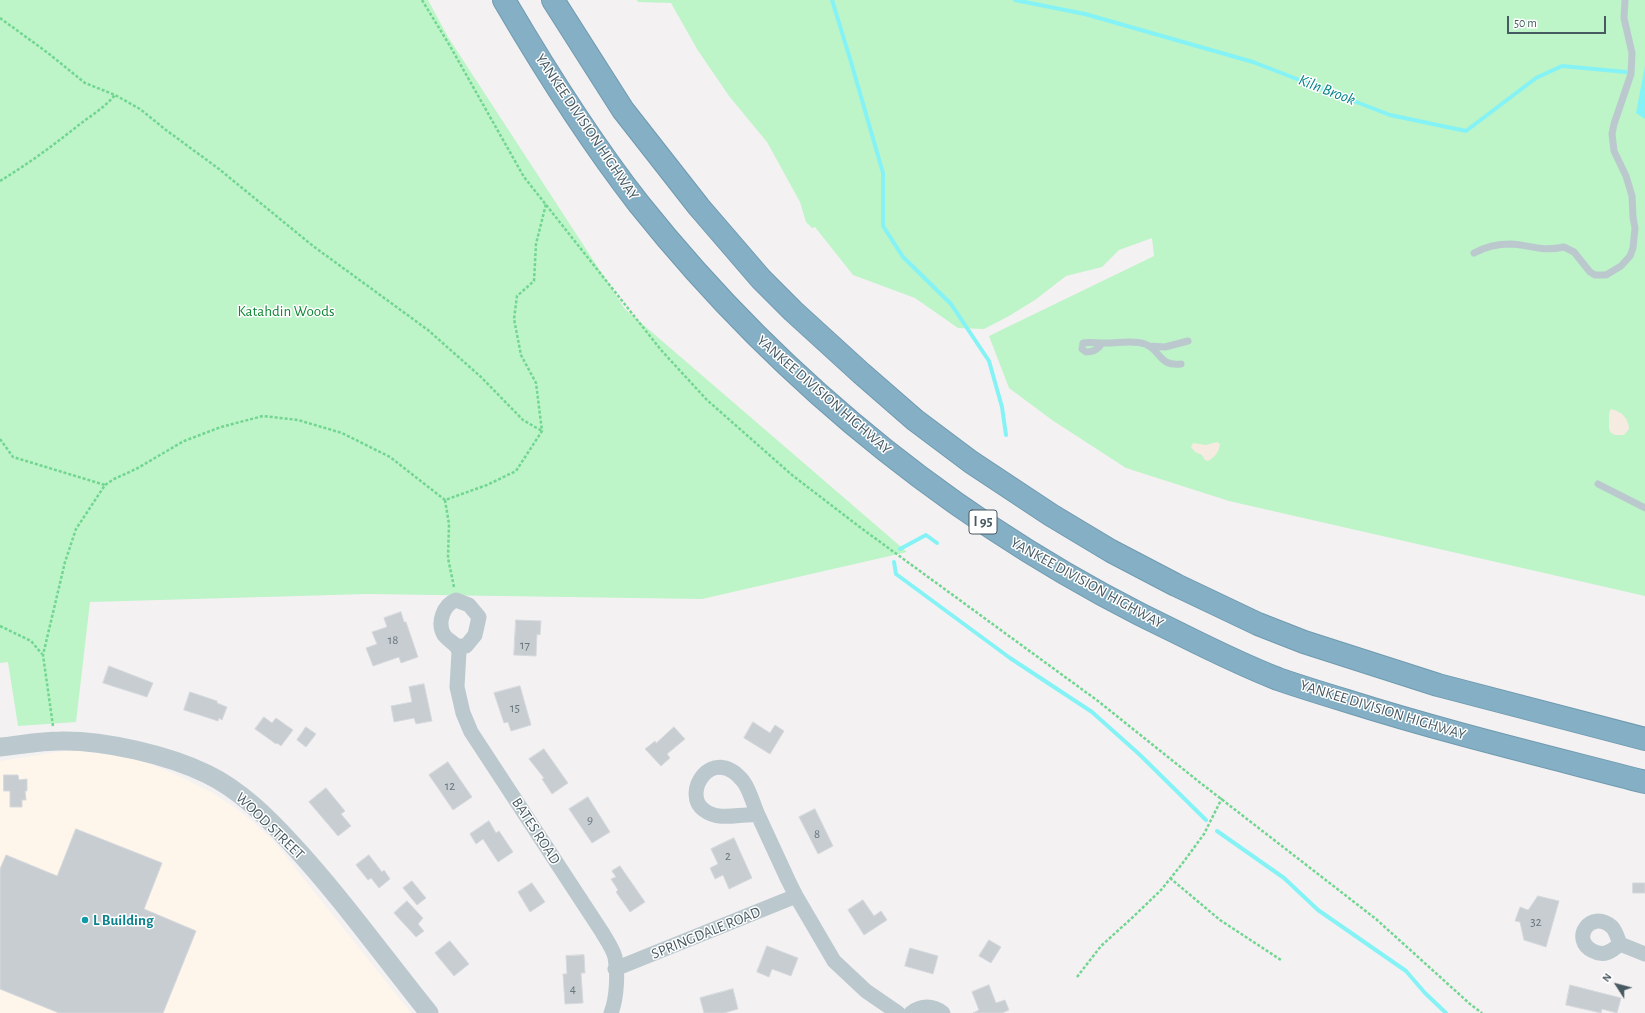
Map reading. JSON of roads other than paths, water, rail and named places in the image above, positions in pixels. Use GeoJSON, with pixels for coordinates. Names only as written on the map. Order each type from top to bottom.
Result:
{"type":"FeatureCollection","features":[{"type":"Feature","properties":{"kind":"highway","name":"YANKEE DIVISION HIGHWAY"},"geometry":{"type":"LineString","coordinates":[[504,0],[558,89],[604,158],[648,215],[734,313],[786,364],[855,426],[930,485],[984,523],[1032,555],[1134,613],[1234,660],[1281,680],[1407,720],[1645,782]]}},
{"type":"Feature","properties":{"kind":"highway"},"geometry":{"type":"LineString","coordinates":[[553,0],[623,110],[699,207],[761,279],[861,374],[916,420],[971,462],[1051,515],[1111,551],[1176,585],[1258,624],[1304,642],[1426,681],[1645,739]]}},
{"type":"Feature","properties":{"kind":"street"},"geometry":{"type":"LineString","coordinates":[[456,600],[469,605],[479,617],[475,635],[466,646],[457,646],[445,637],[442,629],[443,613],[448,603],[456,600]]}},
{"type":"Feature","properties":{"kind":"street","name":"BATES ROAD"},"geometry":{"type":"LineString","coordinates":[[457,646],[459,652],[457,687],[463,713],[471,732],[602,932],[615,956],[615,1003],[611,1013]]}},
{"type":"Feature","properties":{"kind":"street","name":"WOOD STREET"},"geometry":{"type":"LineString","coordinates":[[0,747],[54,742],[98,743],[143,752],[185,765],[208,775],[242,796],[275,826],[304,857],[356,919],[428,1013]]}},
{"type":"Feature","properties":{"kind":"street"},"geometry":{"type":"LineString","coordinates":[[758,815],[796,896],[834,961],[866,991],[898,1013]]}},
{"type":"Feature","properties":{"kind":"street","name":"SPRINGDALE ROAD"},"geometry":{"type":"LineString","coordinates":[[616,969],[796,896]]}},
{"type":"Feature","properties":{"kind":"street"},"geometry":{"type":"LineString","coordinates":[[1620,944],[1645,954]]}},
{"type":"Feature","properties":{"kind":"street"},"geometry":{"type":"LineString","coordinates":[[911,1013],[919,1007],[931,1007],[943,1013]]}},
{"type":"Feature","properties":{"kind":"lane"},"geometry":{"type":"LineString","coordinates":[[1474,253],[1485,248],[1511,244],[1550,250],[1564,247],[1574,252],[1590,272],[1595,275],[1606,275],[1612,272],[1621,266],[1630,256],[1633,248],[1635,228],[1633,203],[1626,176],[1614,151],[1612,134],[1631,74],[1632,53],[1624,18],[1625,0]]}},
{"type":"Feature","properties":{"kind":"lane"},"geometry":{"type":"LineString","coordinates":[[1100,346],[1091,352],[1086,352],[1082,349],[1083,343],[1092,342],[1136,342],[1148,346],[1165,347],[1188,341]]}},
{"type":"Feature","properties":{"kind":"lane"},"geometry":{"type":"LineString","coordinates":[[1148,346],[1162,359],[1172,365],[1181,364]]}},
{"type":"Feature","properties":{"kind":"lane"},"geometry":{"type":"LineString","coordinates":[[1598,484],[1645,508]]}},
{"type":"Feature","properties":{"kind":"water"},"geometry":{"type":"Polygon","coordinates":[[[1645,66],[1645,119],[1636,113],[1645,66]]]}},
{"type":"Feature","properties":{"kind":"waterway"},"geometry":{"type":"LineString","coordinates":[[832,0],[883,173],[883,226],[903,257],[951,304],[989,361],[1002,407],[1006,435]]}},
{"type":"Feature","properties":{"kind":"waterway","name":"Kiln Brook"},"geometry":{"type":"LineString","coordinates":[[1015,0],[1085,14],[1253,62],[1390,115],[1466,131],[1536,78],[1562,66],[1626,72]]}},
{"type":"Feature","properties":{"kind":"waterway"},"geometry":{"type":"LineString","coordinates":[[900,549],[926,535],[937,543]]}},
{"type":"Feature","properties":{"kind":"waterway"},"geometry":{"type":"LineString","coordinates":[[894,562],[896,574],[1010,658],[1092,712],[1139,754],[1206,820]]}},
{"type":"Feature","properties":{"kind":"waterway"},"geometry":{"type":"LineString","coordinates":[[1217,831],[1284,878],[1318,910],[1406,971],[1425,993],[1446,1013]]}},
{"type":"Feature","properties":{"kind":"place","name":"L Building"},"geometry":{"type":"Point","coordinates":[85,920]}},
{"type":"Feature","properties":{"kind":"park label","name":"Katahdin Woods"},"geometry":{"type":"Point","coordinates":[286,311]}}]}
